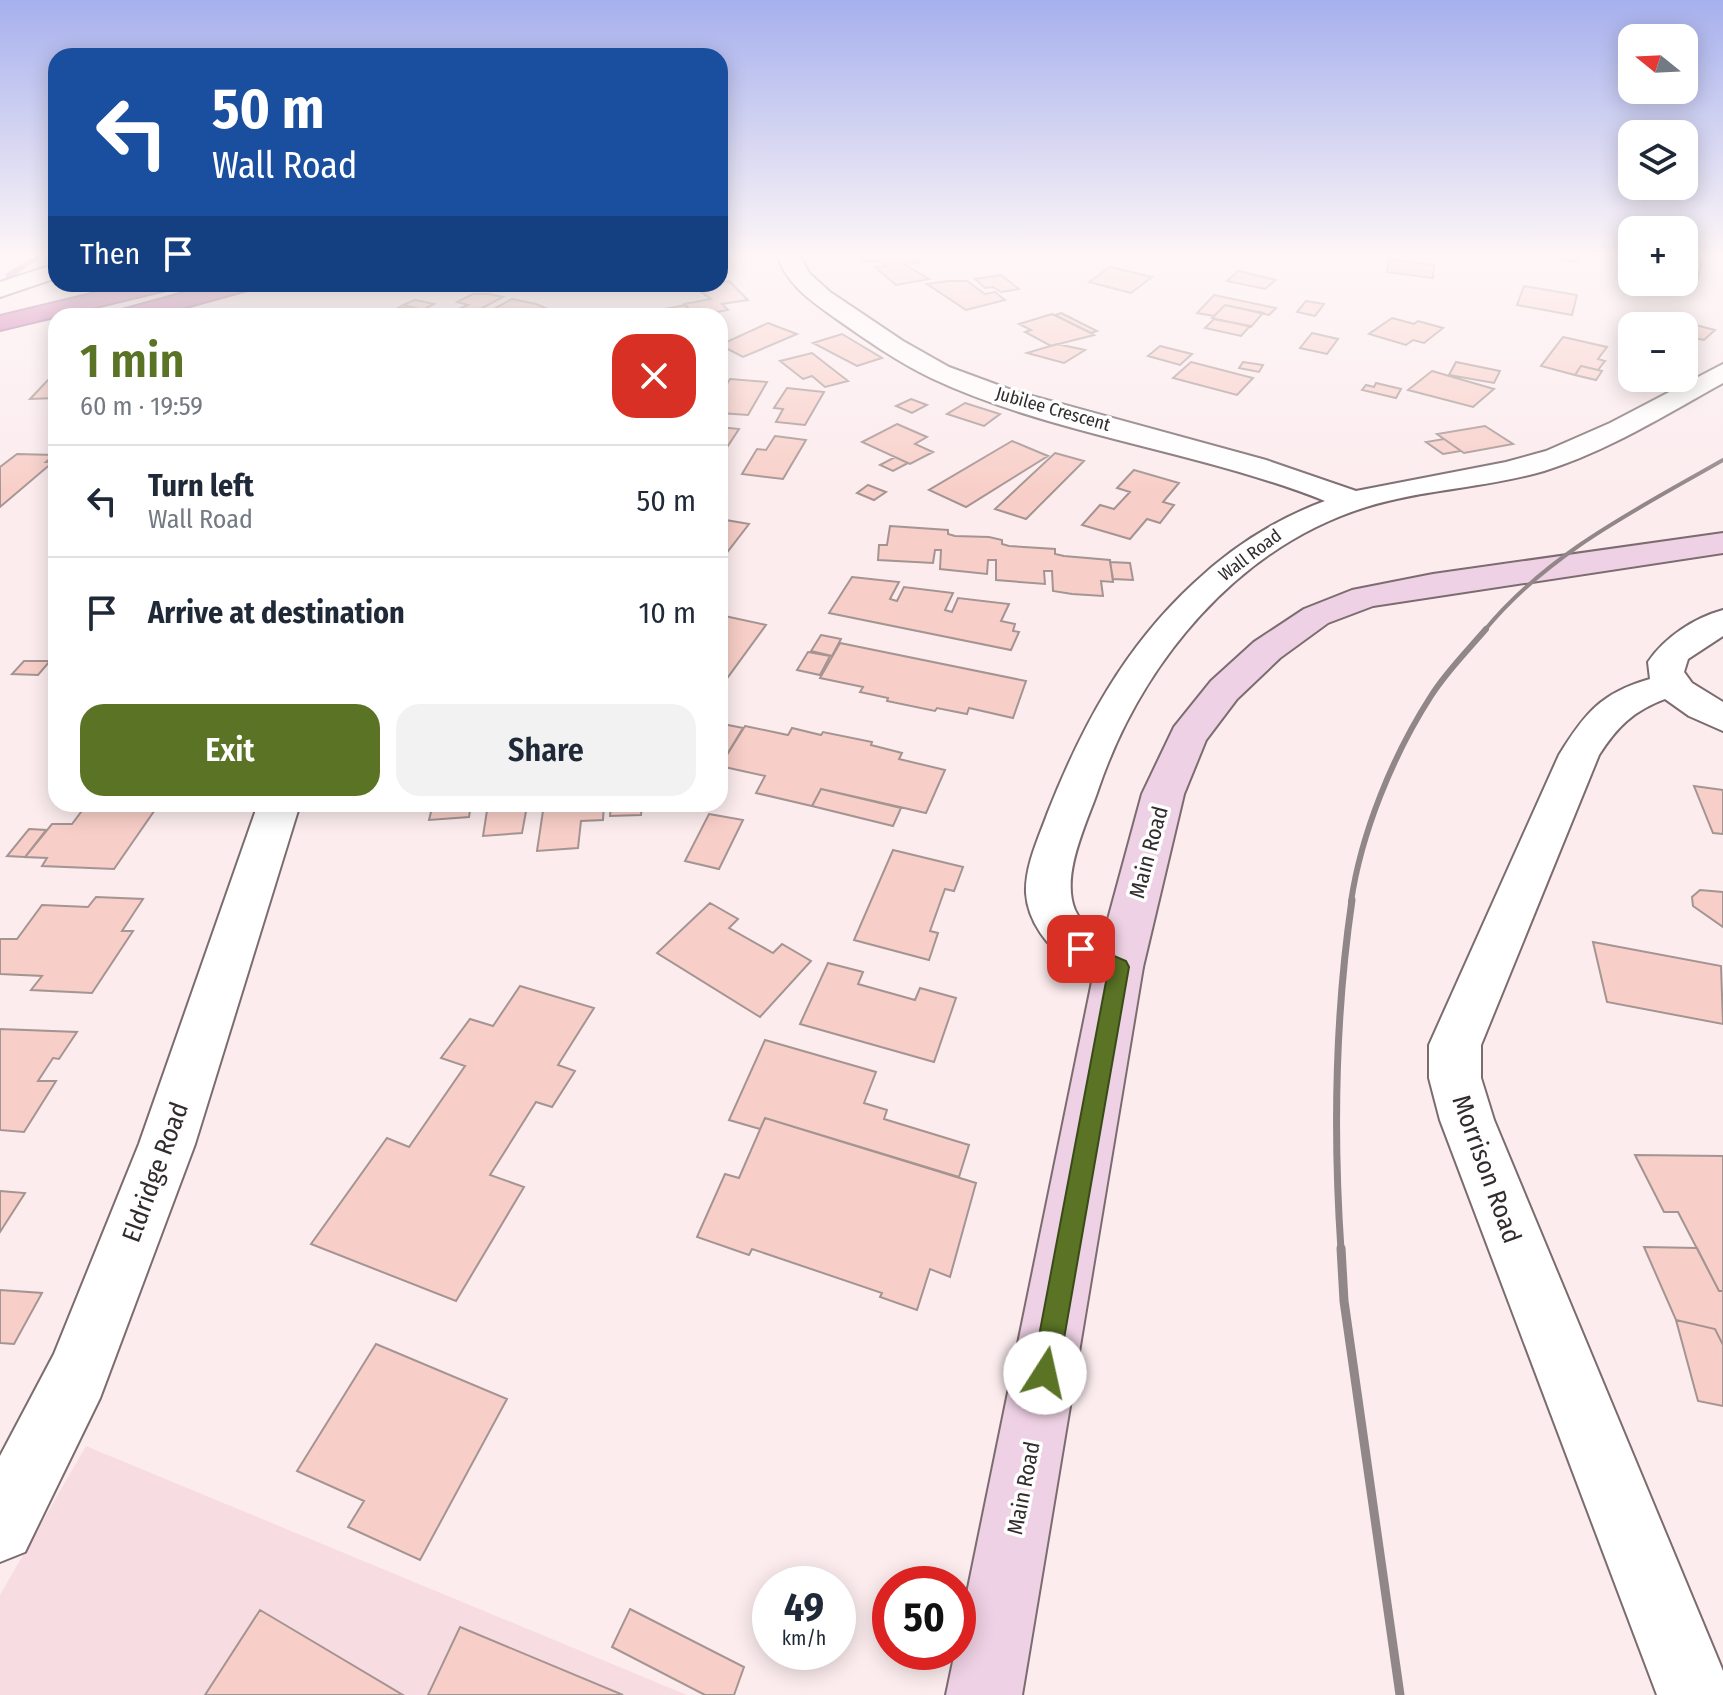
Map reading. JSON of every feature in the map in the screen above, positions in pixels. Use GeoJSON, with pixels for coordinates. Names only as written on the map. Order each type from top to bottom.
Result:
{"type":"FeatureCollection","features":[{"type":"Feature","properties":{"kind":"highway"},"geometry":{"type":"LineString","coordinates":[[0,347],[48,336]]}},
{"type":"Feature","properties":{"kind":"main road","name":"Main Road"},"geometry":{"type":"LineString","coordinates":[[984,1695],[1119,967],[1163,794],[1188,736],[1224,690],[1267,650],[1316,616],[1364,597],[1723,543]]}},
{"type":"Feature","properties":{"kind":"street","name":"Jubilee Crescent"},"geometry":{"type":"LineString","coordinates":[[873,333],[954,379],[1276,470],[1353,501]]}},
{"type":"Feature","properties":{"kind":"street","name":"Wall Road"},"geometry":{"type":"LineString","coordinates":[[1119,967],[1081,949],[1058,927],[1050,904],[1051,875],[1062,833],[1101,732],[1142,666],[1198,597],[1231,566],[1283,529],[1353,501],[1554,458],[1723,372]]}},
{"type":"Feature","properties":{"kind":"street"},"geometry":{"type":"LineString","coordinates":[[1723,621],[1672,652],[1665,669],[1671,685],[1697,706],[1723,718]]}},
{"type":"Feature","properties":{"kind":"street","name":"Morrison Road"},"geometry":{"type":"LineString","coordinates":[[1671,685],[1637,695],[1607,712],[1579,755],[1455,1045],[1455,1078],[1508,1232],[1591,1426],[1695,1695]]}},
{"type":"Feature","properties":{"kind":"street","name":"Eldridge Road"},"geometry":{"type":"LineString","coordinates":[[0,1527],[77,1375],[167,1144],[276,812]]}},
{"type":"Feature","properties":{"kind":"shaded area"},"geometry":{"type":"Polygon","coordinates":[[[86,1446],[687,1695],[0,1695],[0,1595],[86,1446]]]}},
{"type":"Feature","properties":{"kind":"building"},"geometry":{"type":"Polygon","coordinates":[[[746,333],[797,334],[743,357],[728,349],[728,341],[746,333]]]}},
{"type":"Feature","properties":{"kind":"building"},"geometry":{"type":"Polygon","coordinates":[[[1027,333],[1094,335],[1051,346],[1027,333]]]}},
{"type":"Feature","properties":{"kind":"building"},"geometry":{"type":"Polygon","coordinates":[[[1312,333],[1338,339],[1327,354],[1300,348],[1312,333]]]}},
{"type":"Feature","properties":{"kind":"building"},"geometry":{"type":"Polygon","coordinates":[[[1437,333],[1424,343],[1413,340],[1406,345],[1369,334],[1437,333]]]}},
{"type":"Feature","properties":{"kind":"building"},"geometry":{"type":"Polygon","coordinates":[[[1698,333],[1712,333],[1704,340],[1698,339],[1698,333]]]}},
{"type":"Feature","properties":{"kind":"building"},"geometry":{"type":"Polygon","coordinates":[[[842,334],[882,358],[857,366],[813,343],[842,334]]]}},
{"type":"Feature","properties":{"kind":"building"},"geometry":{"type":"Polygon","coordinates":[[[1563,337],[1607,347],[1598,359],[1605,361],[1598,370],[1581,366],[1575,375],[1541,366],[1563,337]]]}},
{"type":"Feature","properties":{"kind":"building"},"geometry":{"type":"Polygon","coordinates":[[[1057,344],[1085,350],[1064,363],[1027,353],[1057,344]]]}},
{"type":"Feature","properties":{"kind":"building"},"geometry":{"type":"Polygon","coordinates":[[[1160,346],[1192,354],[1180,365],[1148,356],[1160,346]]]}},
{"type":"Feature","properties":{"kind":"building"},"geometry":{"type":"Polygon","coordinates":[[[812,353],[848,381],[825,387],[812,376],[803,379],[780,361],[812,353]]]}},
{"type":"Feature","properties":{"kind":"building"},"geometry":{"type":"Polygon","coordinates":[[[1191,362],[1253,378],[1237,395],[1173,378],[1191,362]]]}},
{"type":"Feature","properties":{"kind":"building"},"geometry":{"type":"Polygon","coordinates":[[[1243,362],[1263,365],[1259,372],[1239,368],[1243,362]]]}},
{"type":"Feature","properties":{"kind":"building"},"geometry":{"type":"Polygon","coordinates":[[[1456,362],[1500,371],[1494,383],[1449,375],[1456,362]]]}},
{"type":"Feature","properties":{"kind":"building"},"geometry":{"type":"Polygon","coordinates":[[[1581,366],[1602,371],[1596,380],[1575,375],[1581,366]]]}},
{"type":"Feature","properties":{"kind":"building"},"geometry":{"type":"Polygon","coordinates":[[[1432,371],[1494,389],[1473,407],[1408,390],[1432,371]]]}},
{"type":"Feature","properties":{"kind":"building"},"geometry":{"type":"Polygon","coordinates":[[[730,379],[767,382],[748,415],[728,414],[730,379]]]}},
{"type":"Feature","properties":{"kind":"building"},"geometry":{"type":"Polygon","coordinates":[[[48,380],[48,398],[30,399],[48,380]]]}},
{"type":"Feature","properties":{"kind":"building"},"geometry":{"type":"Polygon","coordinates":[[[1376,383],[1401,389],[1396,398],[1362,390],[1366,385],[1374,387],[1376,383]]]}},
{"type":"Feature","properties":{"kind":"building"},"geometry":{"type":"Polygon","coordinates":[[[787,388],[824,392],[805,425],[776,422],[783,409],[774,408],[787,388]]]}},
{"type":"Feature","properties":{"kind":"building"},"geometry":{"type":"Polygon","coordinates":[[[911,399],[927,405],[912,413],[896,406],[911,399]]]}},
{"type":"Feature","properties":{"kind":"building"},"geometry":{"type":"Polygon","coordinates":[[[965,403],[1000,414],[984,426],[947,414],[965,403]]]}},
{"type":"Feature","properties":{"kind":"building"},"geometry":{"type":"Polygon","coordinates":[[[897,424],[927,437],[915,444],[933,452],[910,464],[862,442],[897,424]]]}},
{"type":"Feature","properties":{"kind":"building"},"geometry":{"type":"Polygon","coordinates":[[[1485,426],[1513,444],[1464,453],[1437,434],[1485,426]]]}},
{"type":"Feature","properties":{"kind":"building"},"geometry":{"type":"Polygon","coordinates":[[[728,428],[739,429],[728,446],[728,428]]]}},
{"type":"Feature","properties":{"kind":"building"},"geometry":{"type":"Polygon","coordinates":[[[775,436],[806,440],[783,479],[742,474],[757,449],[766,450],[775,436]]]}},
{"type":"Feature","properties":{"kind":"building"},"geometry":{"type":"Polygon","coordinates":[[[1444,439],[1461,451],[1443,454],[1426,442],[1444,439]]]}},
{"type":"Feature","properties":{"kind":"building"},"geometry":{"type":"Polygon","coordinates":[[[1012,441],[1048,456],[966,507],[929,490],[1012,441]]]}},
{"type":"Feature","properties":{"kind":"building"},"geometry":{"type":"Polygon","coordinates":[[[1055,453],[1084,461],[1026,519],[995,509],[1055,453]]]}},
{"type":"Feature","properties":{"kind":"building"},"geometry":{"type":"Polygon","coordinates":[[[17,454],[48,455],[48,466],[0,507],[0,467],[17,454]]]}},
{"type":"Feature","properties":{"kind":"building"},"geometry":{"type":"Polygon","coordinates":[[[895,457],[908,463],[893,471],[880,465],[895,457]]]}},
{"type":"Feature","properties":{"kind":"building"},"geometry":{"type":"Polygon","coordinates":[[[1134,470],[1179,483],[1163,502],[1174,505],[1160,523],[1147,519],[1130,539],[1082,525],[1100,505],[1114,509],[1130,492],[1117,488],[1134,470]]]}},
{"type":"Feature","properties":{"kind":"building"},"geometry":{"type":"Polygon","coordinates":[[[868,485],[886,492],[874,500],[857,493],[868,485]]]}},
{"type":"Feature","properties":{"kind":"building"},"geometry":{"type":"Polygon","coordinates":[[[728,520],[749,524],[728,551],[728,520]]]}},
{"type":"Feature","properties":{"kind":"building"},"geometry":{"type":"Polygon","coordinates":[[[890,526],[948,530],[948,534],[955,536],[1002,540],[1002,544],[1009,546],[1055,549],[1055,554],[1064,556],[1110,560],[1113,582],[1101,581],[1103,596],[1053,591],[1052,571],[1044,571],[1045,584],[996,580],[996,560],[988,560],[987,574],[940,569],[941,550],[935,550],[933,563],[878,560],[879,545],[887,545],[890,526]]]}},
{"type":"Feature","properties":{"kind":"building"},"geometry":{"type":"Polygon","coordinates":[[[1110,562],[1130,563],[1133,580],[1113,579],[1110,562]]]}},
{"type":"Feature","properties":{"kind":"building"},"geometry":{"type":"Polygon","coordinates":[[[852,577],[899,582],[890,599],[897,601],[904,587],[953,593],[945,610],[952,612],[958,598],[1009,604],[1001,621],[1015,624],[1013,631],[1019,632],[1011,650],[829,613],[852,577]]]}},
{"type":"Feature","properties":{"kind":"building"},"geometry":{"type":"Polygon","coordinates":[[[728,617],[766,625],[728,677],[728,617]]]}},
{"type":"Feature","properties":{"kind":"building"},"geometry":{"type":"Polygon","coordinates":[[[821,635],[841,639],[832,656],[811,651],[821,635]]]}},
{"type":"Feature","properties":{"kind":"building"},"geometry":{"type":"Polygon","coordinates":[[[840,643],[1026,681],[1013,718],[969,708],[967,714],[937,708],[935,711],[887,701],[888,698],[860,692],[863,687],[820,678],[840,643]]]}},
{"type":"Feature","properties":{"kind":"building"},"geometry":{"type":"Polygon","coordinates":[[[808,652],[830,656],[820,675],[797,670],[808,652]]]}},
{"type":"Feature","properties":{"kind":"building"},"geometry":{"type":"Polygon","coordinates":[[[24,661],[48,661],[38,675],[12,674],[24,661]]]}},
{"type":"Feature","properties":{"kind":"building"},"geometry":{"type":"Polygon","coordinates":[[[728,725],[743,728],[728,753],[728,725]]]}},
{"type":"Feature","properties":{"kind":"building"},"geometry":{"type":"Polygon","coordinates":[[[745,726],[788,735],[792,728],[872,742],[871,745],[902,753],[899,759],[945,770],[926,813],[821,789],[812,806],[756,793],[765,776],[728,768],[728,753],[745,726]]]}},
{"type":"Feature","properties":{"kind":"building"},"geometry":{"type":"Polygon","coordinates":[[[1694,786],[1723,790],[1723,834],[1713,833],[1694,786]]]}},
{"type":"Feature","properties":{"kind":"building"},"geometry":{"type":"Polygon","coordinates":[[[821,789],[901,808],[893,826],[812,806],[821,789]]]}},
{"type":"Feature","properties":{"kind":"building"},"geometry":{"type":"Polygon","coordinates":[[[81,812],[153,812],[114,869],[42,866],[47,858],[25,857],[52,824],[72,824],[81,812]]]}},
{"type":"Feature","properties":{"kind":"building"},"geometry":{"type":"Polygon","coordinates":[[[431,812],[470,812],[469,817],[429,820],[431,812]]]}},
{"type":"Feature","properties":{"kind":"building"},"geometry":{"type":"Polygon","coordinates":[[[487,812],[526,812],[522,833],[483,836],[487,812]]]}},
{"type":"Feature","properties":{"kind":"building"},"geometry":{"type":"Polygon","coordinates":[[[543,812],[604,812],[603,820],[581,821],[578,848],[537,851],[543,812]]]}},
{"type":"Feature","properties":{"kind":"building"},"geometry":{"type":"Polygon","coordinates":[[[610,812],[641,812],[641,815],[610,816],[610,812]]]}},
{"type":"Feature","properties":{"kind":"building"},"geometry":{"type":"Polygon","coordinates":[[[709,814],[743,820],[719,869],[685,861],[709,814]]]}},
{"type":"Feature","properties":{"kind":"building"},"geometry":{"type":"Polygon","coordinates":[[[29,829],[46,830],[25,857],[7,856],[29,829]]]}},
{"type":"Feature","properties":{"kind":"building"},"geometry":{"type":"Polygon","coordinates":[[[893,850],[963,867],[954,891],[945,889],[930,931],[938,933],[929,960],[854,940],[893,850]]]}},
{"type":"Feature","properties":{"kind":"building"},"geometry":{"type":"Polygon","coordinates":[[[1700,890],[1723,892],[1723,927],[1693,906],[1692,897],[1700,890]]]}},
{"type":"Feature","properties":{"kind":"building"},"geometry":{"type":"Polygon","coordinates":[[[96,897],[143,899],[122,931],[133,931],[92,993],[31,990],[42,976],[0,974],[0,939],[17,939],[42,905],[88,907],[96,897]]]}},
{"type":"Feature","properties":{"kind":"building"},"geometry":{"type":"Polygon","coordinates":[[[710,903],[738,919],[729,928],[773,953],[782,944],[811,961],[760,1017],[657,953],[710,903]]]}},
{"type":"Feature","properties":{"kind":"building"},"geometry":{"type":"Polygon","coordinates":[[[1593,942],[1721,966],[1723,1024],[1607,1002],[1593,942]]]}},
{"type":"Feature","properties":{"kind":"building"},"geometry":{"type":"Polygon","coordinates":[[[828,963],[863,972],[858,984],[915,1000],[920,988],[956,998],[934,1062],[800,1024],[828,963]]]}},
{"type":"Feature","properties":{"kind":"building"},"geometry":{"type":"Polygon","coordinates":[[[520,986],[594,1008],[558,1065],[575,1071],[552,1107],[536,1102],[490,1175],[524,1187],[456,1301],[311,1244],[387,1138],[409,1147],[465,1066],[441,1058],[470,1019],[493,1026],[520,986]]]}},
{"type":"Feature","properties":{"kind":"building"},"geometry":{"type":"Polygon","coordinates":[[[0,1029],[77,1032],[59,1059],[53,1058],[38,1081],[56,1081],[24,1132],[0,1130],[0,1029]]]}},
{"type":"Feature","properties":{"kind":"building"},"geometry":{"type":"Polygon","coordinates":[[[765,1040],[876,1072],[864,1103],[887,1110],[884,1119],[969,1145],[959,1177],[765,1118],[760,1129],[729,1120],[765,1040]]]}},
{"type":"Feature","properties":{"kind":"building"},"geometry":{"type":"Polygon","coordinates":[[[765,1118],[976,1183],[950,1277],[930,1269],[917,1310],[880,1297],[882,1293],[752,1249],[749,1255],[697,1237],[725,1174],[739,1178],[765,1118]]]}},
{"type":"Feature","properties":{"kind":"building"},"geometry":{"type":"Polygon","coordinates":[[[1635,1155],[1723,1156],[1723,1291],[1719,1291],[1678,1212],[1664,1212],[1635,1155]]]}},
{"type":"Feature","properties":{"kind":"building"},"geometry":{"type":"Polygon","coordinates":[[[0,1191],[25,1193],[0,1232],[0,1191]]]}},
{"type":"Feature","properties":{"kind":"building"},"geometry":{"type":"Polygon","coordinates":[[[1644,1247],[1697,1248],[1719,1291],[1723,1291],[1723,1345],[1715,1329],[1676,1320],[1644,1247]]]}},
{"type":"Feature","properties":{"kind":"building"},"geometry":{"type":"Polygon","coordinates":[[[0,1290],[42,1293],[14,1344],[0,1343],[0,1290]]]}},
{"type":"Feature","properties":{"kind":"building"},"geometry":{"type":"Polygon","coordinates":[[[1676,1320],[1715,1329],[1723,1345],[1723,1406],[1698,1401],[1676,1320]]]}},
{"type":"Feature","properties":{"kind":"building"},"geometry":{"type":"Polygon","coordinates":[[[376,1344],[507,1399],[420,1560],[348,1527],[364,1501],[297,1471],[376,1344]]]}},
{"type":"Feature","properties":{"kind":"building"},"geometry":{"type":"Polygon","coordinates":[[[630,1609],[744,1667],[734,1695],[705,1695],[612,1647],[630,1609]]]}},
{"type":"Feature","properties":{"kind":"building"},"geometry":{"type":"Polygon","coordinates":[[[260,1610],[403,1695],[205,1695],[260,1610]]]}},
{"type":"Feature","properties":{"kind":"building"},"geometry":{"type":"Polygon","coordinates":[[[460,1627],[623,1695],[428,1695],[460,1627]]]}},
{"type":"Feature","properties":{"kind":"railway"},"geometry":{"type":"LineString","coordinates":[[1484,631],[1509,603],[1565,555],[1626,515],[1723,460]]}},
{"type":"Feature","properties":{"kind":"railway"},"geometry":{"type":"LineString","coordinates":[[1351,902],[1362,849],[1380,795],[1404,743],[1437,687],[1486,629]]}},
{"type":"Feature","properties":{"kind":"railway"},"geometry":{"type":"LineString","coordinates":[[1341,1250],[1337,1074],[1342,987],[1352,900]]}},
{"type":"Feature","properties":{"kind":"railway"},"geometry":{"type":"LineString","coordinates":[[1341,1248],[1344,1301],[1400,1695]]}},
{"type":"Feature","properties":{"kind":"route"},"geometry":{"type":"LineString","coordinates":[[1045,1373],[1119,967],[1081,949]]}}]}
